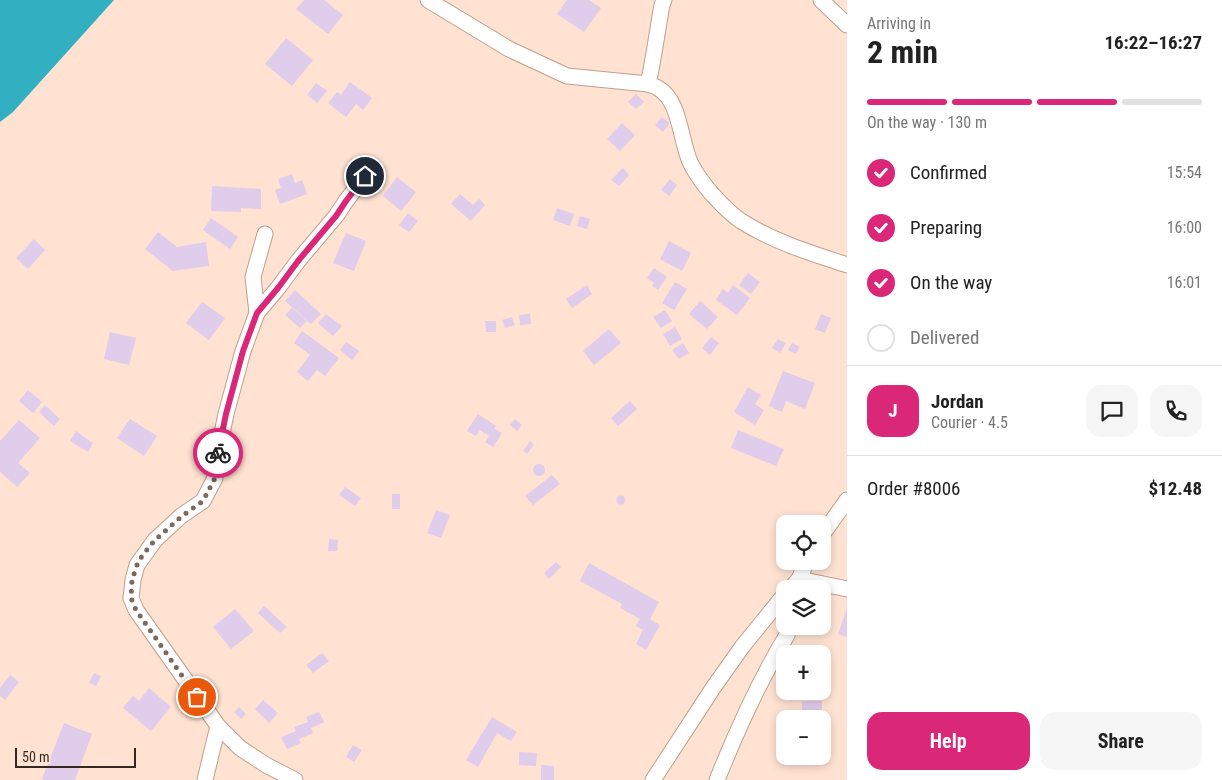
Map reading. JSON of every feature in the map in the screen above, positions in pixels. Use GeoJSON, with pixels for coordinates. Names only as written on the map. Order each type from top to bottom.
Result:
{"type":"FeatureCollection","features":[{"type":"Feature","properties":{"kind":"street"},"geometry":{"type":"LineString","coordinates":[[428,0],[509,49],[567,76],[648,84],[658,87],[669,99],[678,117],[691,164],[712,194],[740,220],[774,240],[847,265]]}},
{"type":"Feature","properties":{"kind":"street"},"geometry":{"type":"LineString","coordinates":[[648,84],[664,0]]}},
{"type":"Feature","properties":{"kind":"street"},"geometry":{"type":"LineString","coordinates":[[821,0],[847,25]]}},
{"type":"Feature","properties":{"kind":"street"},"geometry":{"type":"LineString","coordinates":[[295,780],[266,765],[240,748],[218,726],[136,610],[131,598],[132,580],[142,556],[155,540],[182,516],[203,501],[215,478],[226,414],[243,351],[257,313],[336,216],[365,176]]}},
{"type":"Feature","properties":{"kind":"street"},"geometry":{"type":"LineString","coordinates":[[257,313],[253,277],[265,234]]}},
{"type":"Feature","properties":{"kind":"street"},"geometry":{"type":"LineString","coordinates":[[831,522],[847,500]]}},
{"type":"Feature","properties":{"kind":"street"},"geometry":{"type":"LineString","coordinates":[[831,588],[847,590]]}},
{"type":"Feature","properties":{"kind":"street"},"geometry":{"type":"LineString","coordinates":[[652,780],[742,647],[776,605]]}},
{"type":"Feature","properties":{"kind":"street"},"geometry":{"type":"LineString","coordinates":[[717,780],[758,685],[787,635]]}},
{"type":"Feature","properties":{"kind":"street"},"geometry":{"type":"LineString","coordinates":[[205,780],[218,726]]}},
{"type":"Feature","properties":{"kind":"water"},"geometry":{"type":"Polygon","coordinates":[[[0,0],[114,0],[13,112],[0,122],[0,0]]]}},
{"type":"Feature","properties":{"kind":"building"},"geometry":{"type":"Polygon","coordinates":[[[304,0],[324,0],[343,15],[328,34],[296,9],[304,0]]]}},
{"type":"Feature","properties":{"kind":"building"},"geometry":{"type":"Polygon","coordinates":[[[567,0],[589,0],[601,8],[584,32],[557,14],[567,0]]]}},
{"type":"Feature","properties":{"kind":"building"},"geometry":{"type":"Polygon","coordinates":[[[286,38],[313,60],[292,86],[265,64],[286,38]]]}},
{"type":"Feature","properties":{"kind":"building"},"geometry":{"type":"Polygon","coordinates":[[[350,82],[372,98],[363,110],[356,104],[346,117],[328,103],[337,92],[341,95],[350,82]]]}},
{"type":"Feature","properties":{"kind":"building"},"geometry":{"type":"Polygon","coordinates":[[[316,83],[327,91],[317,103],[307,95],[316,83]]]}},
{"type":"Feature","properties":{"kind":"building"},"geometry":{"type":"Polygon","coordinates":[[[636,94],[644,102],[636,109],[628,102],[636,94]]]}},
{"type":"Feature","properties":{"kind":"building"},"geometry":{"type":"Polygon","coordinates":[[[662,117],[670,123],[663,132],[655,125],[662,117]]]}},
{"type":"Feature","properties":{"kind":"building"},"geometry":{"type":"Polygon","coordinates":[[[622,123],[635,135],[620,151],[607,139],[622,123]]]}},
{"type":"Feature","properties":{"kind":"building"},"geometry":{"type":"Polygon","coordinates":[[[623,168],[629,175],[619,186],[611,180],[623,168]]]}},
{"type":"Feature","properties":{"kind":"building"},"geometry":{"type":"Polygon","coordinates":[[[292,174],[295,183],[302,180],[307,194],[280,204],[275,190],[281,188],[278,179],[292,174]]]}},
{"type":"Feature","properties":{"kind":"building"},"geometry":{"type":"Polygon","coordinates":[[[397,177],[416,192],[401,211],[383,196],[397,177]]]}},
{"type":"Feature","properties":{"kind":"building"},"geometry":{"type":"Polygon","coordinates":[[[670,179],[677,185],[669,196],[661,190],[670,179]]]}},
{"type":"Feature","properties":{"kind":"building"},"geometry":{"type":"Polygon","coordinates":[[[212,186],[261,189],[261,209],[241,208],[241,212],[211,211],[212,186]]]}},
{"type":"Feature","properties":{"kind":"building"},"geometry":{"type":"Polygon","coordinates":[[[460,194],[473,205],[479,199],[485,205],[471,221],[451,204],[460,194]]]}},
{"type":"Feature","properties":{"kind":"building"},"geometry":{"type":"Polygon","coordinates":[[[557,208],[574,214],[570,226],[553,220],[557,208]]]}},
{"type":"Feature","properties":{"kind":"building"},"geometry":{"type":"Polygon","coordinates":[[[408,213],[418,221],[409,232],[399,225],[408,213]]]}},
{"type":"Feature","properties":{"kind":"building"},"geometry":{"type":"Polygon","coordinates":[[[580,216],[590,219],[587,229],[577,226],[580,216]]]}},
{"type":"Feature","properties":{"kind":"building"},"geometry":{"type":"Polygon","coordinates":[[[211,218],[238,237],[230,249],[203,230],[211,218]]]}},
{"type":"Feature","properties":{"kind":"building"},"geometry":{"type":"Polygon","coordinates":[[[158,232],[177,247],[206,242],[209,266],[173,271],[145,249],[158,232]]]}},
{"type":"Feature","properties":{"kind":"building"},"geometry":{"type":"Polygon","coordinates":[[[346,233],[366,241],[354,271],[333,263],[346,233]]]}},
{"type":"Feature","properties":{"kind":"building"},"geometry":{"type":"Polygon","coordinates":[[[34,239],[45,250],[28,269],[16,258],[34,239]]]}},
{"type":"Feature","properties":{"kind":"building"},"geometry":{"type":"Polygon","coordinates":[[[669,241],[691,253],[682,271],[660,259],[669,241]]]}},
{"type":"Feature","properties":{"kind":"building"},"geometry":{"type":"Polygon","coordinates":[[[654,268],[667,277],[658,290],[652,286],[654,283],[647,278],[654,268]]]}},
{"type":"Feature","properties":{"kind":"building"},"geometry":{"type":"Polygon","coordinates":[[[748,273],[760,282],[751,294],[739,285],[748,273]]]}},
{"type":"Feature","properties":{"kind":"building"},"geometry":{"type":"Polygon","coordinates":[[[675,282],[687,289],[674,310],[662,303],[675,282]]]}},
{"type":"Feature","properties":{"kind":"building"},"geometry":{"type":"Polygon","coordinates":[[[587,285],[592,294],[572,308],[566,299],[587,285]]]}},
{"type":"Feature","properties":{"kind":"building"},"geometry":{"type":"Polygon","coordinates":[[[733,285],[750,298],[737,315],[716,300],[723,289],[728,293],[733,285]]]}},
{"type":"Feature","properties":{"kind":"building"},"geometry":{"type":"Polygon","coordinates":[[[295,290],[321,314],[311,324],[285,301],[295,290]]]}},
{"type":"Feature","properties":{"kind":"building"},"geometry":{"type":"Polygon","coordinates":[[[700,301],[718,317],[707,329],[689,314],[700,301]]]}},
{"type":"Feature","properties":{"kind":"building"},"geometry":{"type":"Polygon","coordinates":[[[202,302],[225,318],[209,340],[186,323],[202,302]]]}},
{"type":"Feature","properties":{"kind":"building"},"geometry":{"type":"Polygon","coordinates":[[[292,308],[307,321],[300,328],[285,315],[292,308]]]}},
{"type":"Feature","properties":{"kind":"building"},"geometry":{"type":"Polygon","coordinates":[[[665,310],[672,321],[661,328],[653,317],[665,310]]]}},
{"type":"Feature","properties":{"kind":"building"},"geometry":{"type":"Polygon","coordinates":[[[326,314],[342,326],[333,336],[318,323],[326,314]]]}},
{"type":"Feature","properties":{"kind":"building"},"geometry":{"type":"Polygon","coordinates":[[[530,314],[531,324],[520,325],[519,315],[530,314]]]}},
{"type":"Feature","properties":{"kind":"building"},"geometry":{"type":"Polygon","coordinates":[[[821,314],[831,318],[825,333],[815,329],[821,314]]]}},
{"type":"Feature","properties":{"kind":"building"},"geometry":{"type":"Polygon","coordinates":[[[512,317],[515,325],[505,328],[502,320],[512,317]]]}},
{"type":"Feature","properties":{"kind":"building"},"geometry":{"type":"Polygon","coordinates":[[[485,321],[496,321],[496,332],[486,332],[485,321]]]}},
{"type":"Feature","properties":{"kind":"building"},"geometry":{"type":"Polygon","coordinates":[[[675,327],[682,339],[670,346],[663,334],[675,327]]]}},
{"type":"Feature","properties":{"kind":"building"},"geometry":{"type":"Polygon","coordinates":[[[609,329],[621,343],[594,365],[583,351],[609,329]]]}},
{"type":"Feature","properties":{"kind":"building"},"geometry":{"type":"Polygon","coordinates":[[[302,331],[339,358],[325,376],[317,370],[308,381],[297,372],[310,355],[294,343],[302,331]]]}},
{"type":"Feature","properties":{"kind":"building"},"geometry":{"type":"Polygon","coordinates":[[[110,332],[136,338],[129,365],[104,359],[110,332]]]}},
{"type":"Feature","properties":{"kind":"building"},"geometry":{"type":"Polygon","coordinates":[[[711,337],[719,343],[710,355],[702,348],[711,337]]]}},
{"type":"Feature","properties":{"kind":"building"},"geometry":{"type":"Polygon","coordinates":[[[778,339],[786,343],[780,353],[772,348],[778,339]]]}},
{"type":"Feature","properties":{"kind":"building"},"geometry":{"type":"Polygon","coordinates":[[[346,342],[359,351],[352,360],[340,350],[346,342]]]}},
{"type":"Feature","properties":{"kind":"building"},"geometry":{"type":"Polygon","coordinates":[[[683,343],[689,353],[679,359],[672,350],[683,343]]]}},
{"type":"Feature","properties":{"kind":"building"},"geometry":{"type":"Polygon","coordinates":[[[792,343],[800,347],[796,354],[788,350],[792,343]]]}},
{"type":"Feature","properties":{"kind":"building"},"geometry":{"type":"Polygon","coordinates":[[[783,371],[815,383],[805,409],[786,401],[782,412],[769,406],[783,371]]]}},
{"type":"Feature","properties":{"kind":"building"},"geometry":{"type":"Polygon","coordinates":[[[748,387],[761,395],[755,404],[764,410],[755,425],[734,412],[748,387]]]}},
{"type":"Feature","properties":{"kind":"building"},"geometry":{"type":"Polygon","coordinates":[[[28,390],[42,402],[33,413],[19,401],[28,390]]]}},
{"type":"Feature","properties":{"kind":"building"},"geometry":{"type":"Polygon","coordinates":[[[630,401],[637,409],[618,426],[611,418],[630,401]]]}},
{"type":"Feature","properties":{"kind":"building"},"geometry":{"type":"Polygon","coordinates":[[[45,405],[60,419],[54,426],[39,412],[45,405]]]}},
{"type":"Feature","properties":{"kind":"building"},"geometry":{"type":"Polygon","coordinates":[[[478,414],[496,426],[494,428],[502,433],[493,447],[485,442],[489,436],[480,430],[476,436],[467,431],[478,414]]]}},
{"type":"Feature","properties":{"kind":"building"},"geometry":{"type":"Polygon","coordinates":[[[130,419],[157,436],[144,456],[117,438],[130,419]]]}},
{"type":"Feature","properties":{"kind":"building"},"geometry":{"type":"Polygon","coordinates":[[[515,419],[522,425],[517,431],[510,425],[515,419]]]}},
{"type":"Feature","properties":{"kind":"building"},"geometry":{"type":"Polygon","coordinates":[[[19,420],[40,438],[18,463],[30,473],[17,487],[0,472],[0,441],[19,420]]]}},
{"type":"Feature","properties":{"kind":"building"},"geometry":{"type":"Polygon","coordinates":[[[738,430],[784,449],[776,466],[731,448],[738,430]]]}},
{"type":"Feature","properties":{"kind":"building"},"geometry":{"type":"Polygon","coordinates":[[[76,431],[93,443],[88,452],[70,441],[76,431]]]}},
{"type":"Feature","properties":{"kind":"building"},"geometry":{"type":"Polygon","coordinates":[[[530,441],[534,444],[527,454],[523,451],[530,441]]]}},
{"type":"Feature","properties":{"kind":"building"},"geometry":{"type":"Polygon","coordinates":[[[539,464],[545,470],[539,476],[533,470],[539,464]]]}},
{"type":"Feature","properties":{"kind":"building"},"geometry":{"type":"Polygon","coordinates":[[[552,475],[560,484],[533,505],[525,496],[552,475]]]}},
{"type":"Feature","properties":{"kind":"building"},"geometry":{"type":"Polygon","coordinates":[[[345,487],[361,498],[355,506],[339,495],[345,487]]]}},
{"type":"Feature","properties":{"kind":"building"},"geometry":{"type":"Polygon","coordinates":[[[392,494],[400,494],[400,509],[392,509],[392,494]]]}},
{"type":"Feature","properties":{"kind":"building"},"geometry":{"type":"Polygon","coordinates":[[[621,495],[626,500],[621,505],[616,500],[621,495]]]}},
{"type":"Feature","properties":{"kind":"building"},"geometry":{"type":"Polygon","coordinates":[[[436,510],[450,515],[441,538],[427,533],[436,510]]]}},
{"type":"Feature","properties":{"kind":"building"},"geometry":{"type":"Polygon","coordinates":[[[329,539],[338,540],[337,551],[328,551],[329,539]]]}},
{"type":"Feature","properties":{"kind":"building"},"geometry":{"type":"Polygon","coordinates":[[[556,562],[561,567],[549,579],[544,573],[556,562]]]}},
{"type":"Feature","properties":{"kind":"building"},"geometry":{"type":"Polygon","coordinates":[[[589,563],[659,602],[650,619],[660,625],[646,650],[636,644],[643,630],[636,626],[640,619],[620,608],[622,604],[580,581],[589,563]]]}},
{"type":"Feature","properties":{"kind":"building"},"geometry":{"type":"Polygon","coordinates":[[[264,606],[287,627],[280,633],[258,613],[264,606]]]}},
{"type":"Feature","properties":{"kind":"building"},"geometry":{"type":"Polygon","coordinates":[[[847,608],[847,637],[838,634],[847,608]]]}},
{"type":"Feature","properties":{"kind":"building"},"geometry":{"type":"Polygon","coordinates":[[[235,609],[254,631],[231,649],[213,627],[235,609]]]}},
{"type":"Feature","properties":{"kind":"building"},"geometry":{"type":"Polygon","coordinates":[[[322,653],[329,661],[313,673],[306,665],[322,653]]]}},
{"type":"Feature","properties":{"kind":"building"},"geometry":{"type":"Polygon","coordinates":[[[94,673],[101,676],[96,686],[89,683],[94,673]]]}},
{"type":"Feature","properties":{"kind":"building"},"geometry":{"type":"Polygon","coordinates":[[[10,675],[19,682],[5,700],[0,696],[0,688],[10,675]]]}},
{"type":"Feature","properties":{"kind":"building"},"geometry":{"type":"Polygon","coordinates":[[[149,688],[171,707],[151,731],[123,708],[133,696],[139,701],[149,688]]]}},
{"type":"Feature","properties":{"kind":"building"},"geometry":{"type":"Polygon","coordinates":[[[263,700],[278,713],[269,723],[255,709],[263,700]]]}},
{"type":"Feature","properties":{"kind":"building"},"geometry":{"type":"Polygon","coordinates":[[[802,701],[822,701],[822,710],[802,710],[802,701]]]}},
{"type":"Feature","properties":{"kind":"building"},"geometry":{"type":"Polygon","coordinates":[[[239,707],[246,714],[241,719],[234,712],[239,707]]]}},
{"type":"Feature","properties":{"kind":"building"},"geometry":{"type":"Polygon","coordinates":[[[319,712],[324,722],[311,728],[313,733],[299,739],[301,743],[287,749],[281,737],[296,731],[294,727],[308,722],[306,717],[319,712]]]}},
{"type":"Feature","properties":{"kind":"building"},"geometry":{"type":"Polygon","coordinates":[[[492,717],[517,732],[511,741],[497,733],[478,767],[466,760],[492,717]]]}},
{"type":"Feature","properties":{"kind":"building"},"geometry":{"type":"Polygon","coordinates":[[[64,723],[92,734],[75,780],[42,779],[64,723]]]}},
{"type":"Feature","properties":{"kind":"building"},"geometry":{"type":"Polygon","coordinates":[[[353,745],[362,750],[354,762],[346,757],[353,745]]]}},
{"type":"Feature","properties":{"kind":"building"},"geometry":{"type":"Polygon","coordinates":[[[519,752],[537,753],[536,766],[519,765],[519,752]]]}},
{"type":"Feature","properties":{"kind":"building"},"geometry":{"type":"Polygon","coordinates":[[[541,765],[554,766],[554,780],[541,780],[541,765]]]}},
{"type":"Feature","properties":{"kind":"way so far"},"geometry":{"type":"LineString","coordinates":[[197,697],[136,610],[131,598],[132,580],[142,556],[155,540],[182,516],[203,501],[215,478],[218,453]]}},
{"type":"Feature","properties":{"kind":"route"},"geometry":{"type":"LineString","coordinates":[[218,453],[226,414],[243,351],[257,313],[336,216],[365,176]]}}]}
